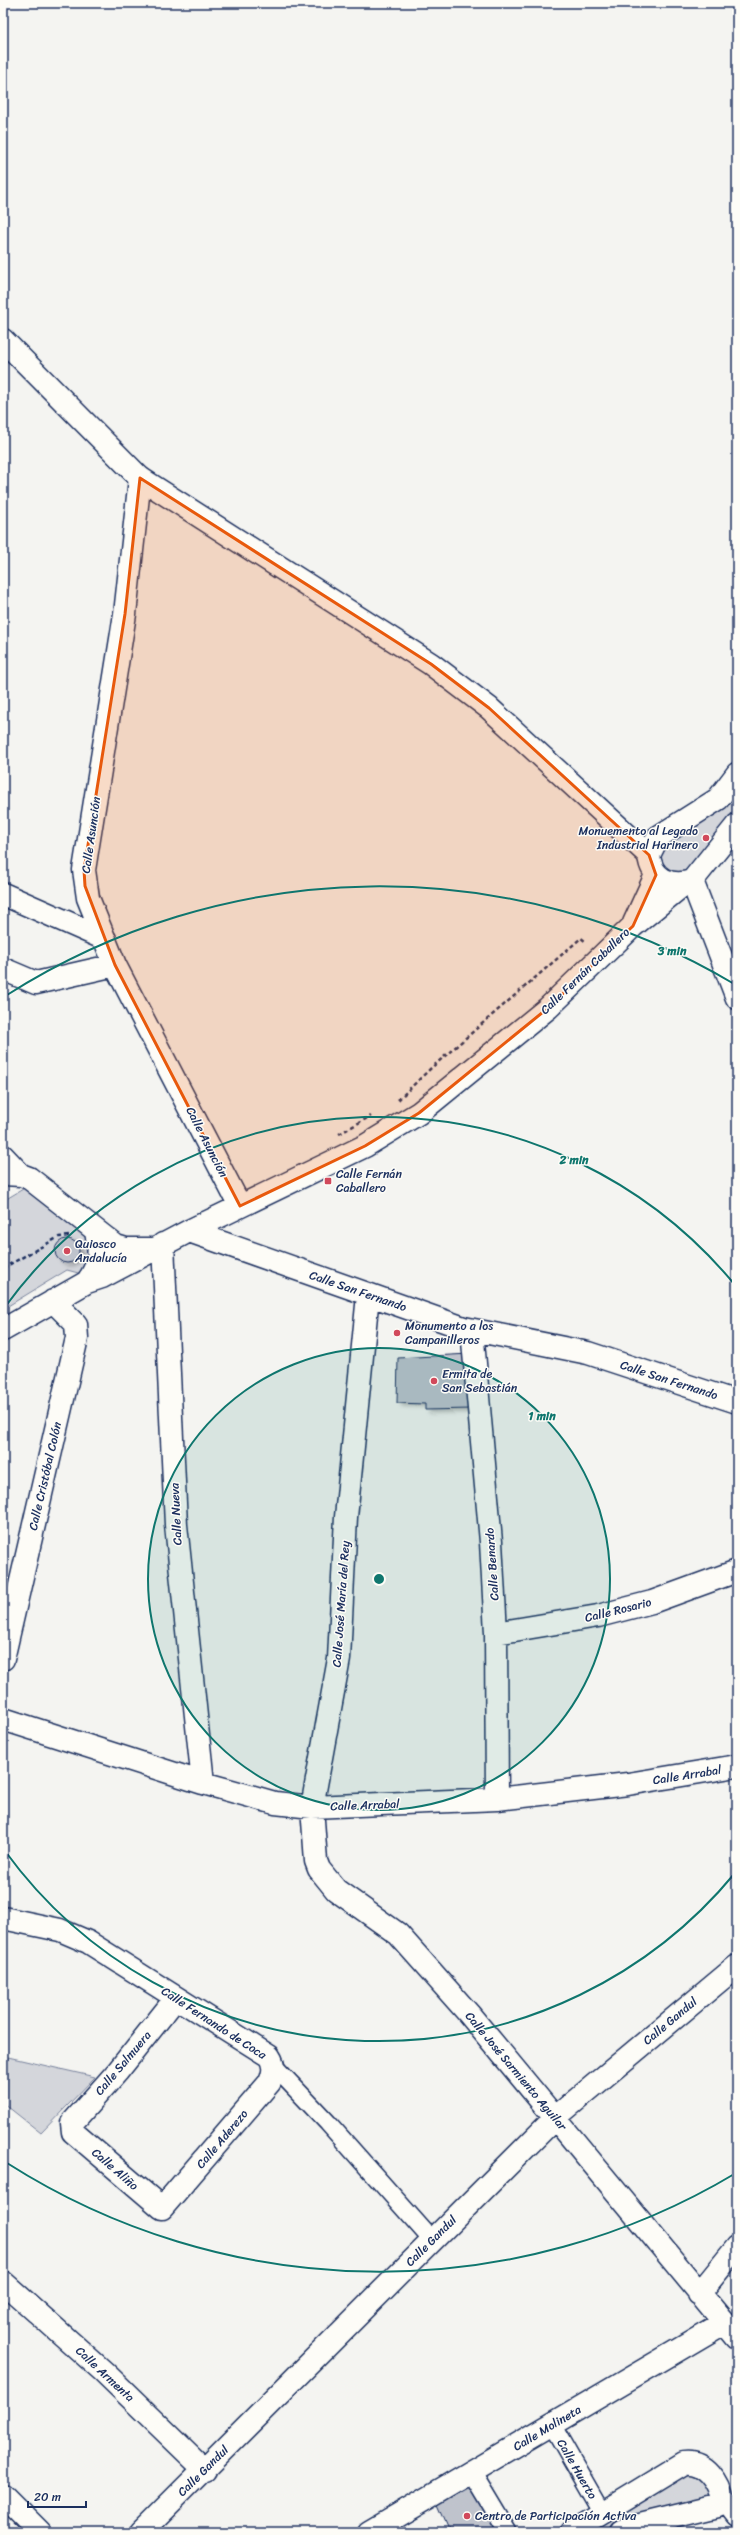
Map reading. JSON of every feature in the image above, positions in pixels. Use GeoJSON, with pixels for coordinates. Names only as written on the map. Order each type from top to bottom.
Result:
{"type":"FeatureCollection","features":[{"type":"Feature","properties":{"kind":"street"},"geometry":{"type":"LineString","coordinates":[[3,340],[140,478],[437,668],[489,708],[649,855],[656,875],[671,883],[688,882],[737,998]]}},
{"type":"Feature","properties":{"kind":"street","name":"Calle Asunción"},"geometry":{"type":"LineString","coordinates":[[140,478],[124,614],[84,870],[88,898],[115,965],[240,1206]]}},
{"type":"Feature","properties":{"kind":"street"},"geometry":{"type":"LineString","coordinates":[[649,855],[651,846],[665,830],[712,804],[737,774]]}},
{"type":"Feature","properties":{"kind":"street","name":"Calle Fernán Caballero"},"geometry":{"type":"LineString","coordinates":[[3,1330],[87,1282],[108,1274],[189,1231],[365,1146],[420,1113],[548,1008],[633,926],[688,882],[737,825]]}},
{"type":"Feature","properties":{"kind":"street"},"geometry":{"type":"LineString","coordinates":[[633,926],[656,875]]}},
{"type":"Feature","properties":{"kind":"street"},"geometry":{"type":"LineString","coordinates":[[3,894],[105,939]]}},
{"type":"Feature","properties":{"kind":"street"},"geometry":{"type":"LineString","coordinates":[[3,969],[36,983],[115,965]]}},
{"type":"Feature","properties":{"kind":"street"},"geometry":{"type":"LineString","coordinates":[[3,1156],[12,1174],[39,1185],[112,1244],[126,1249],[159,1247]]}},
{"type":"Feature","properties":{"kind":"street","name":"Calle San Fernando"},"geometry":{"type":"LineString","coordinates":[[189,1231],[368,1295],[472,1330],[545,1343],[588,1353],[737,1402]]}},
{"type":"Feature","properties":{"kind":"street"},"geometry":{"type":"LineString","coordinates":[[87,1282],[98,1264],[99,1244],[96,1232]]}},
{"type":"Feature","properties":{"kind":"street","name":"Calle Nueva"},"geometry":{"type":"LineString","coordinates":[[159,1247],[176,1525],[202,1783]]}},
{"type":"Feature","properties":{"kind":"street","name":"Calle José María del Rey"},"geometry":{"type":"LineString","coordinates":[[312,1808],[339,1659],[346,1517],[368,1295]]}},
{"type":"Feature","properties":{"kind":"street","name":"Calle Cristóbal Colón"},"geometry":{"type":"LineString","coordinates":[[3,1660],[77,1338],[76,1324],[53,1301]]}},
{"type":"Feature","properties":{"kind":"street","name":"Calle Benardo"},"geometry":{"type":"LineString","coordinates":[[472,1330],[491,1542],[496,1633],[498,1800]]}},
{"type":"Feature","properties":{"kind":"street","name":"Calle Rosario"},"geometry":{"type":"LineString","coordinates":[[496,1633],[598,1616],[652,1602],[737,1571]]}},
{"type":"Feature","properties":{"kind":"street","name":"Calle Arrabal"},"geometry":{"type":"LineString","coordinates":[[3,1719],[202,1783],[275,1803],[312,1808],[498,1800],[628,1784],[737,1766]]}},
{"type":"Feature","properties":{"kind":"street","name":"Calle José Sarmiento Aguilar"},"geometry":{"type":"LineString","coordinates":[[312,1808],[316,1861],[328,1881],[336,1890],[398,1934],[556,2117],[699,2294],[730,2330]]}},
{"type":"Feature","properties":{"kind":"street","name":"Calle Fernando de Coca"},"geometry":{"type":"LineString","coordinates":[[3,1918],[75,1935],[269,2056],[274,2066],[328,2123],[432,2240]]}},
{"type":"Feature","properties":{"kind":"street","name":"Calle Gandul"},"geometry":{"type":"LineString","coordinates":[[141,2532],[205,2470],[432,2240],[556,2117],[737,1966]]}},
{"type":"Feature","properties":{"kind":"street","name":"Calle Salmuera"},"geometry":{"type":"LineString","coordinates":[[71,2128],[72,2122],[118,2071],[176,1998]]}},
{"type":"Feature","properties":{"kind":"street","name":"Calle Aderezo"},"geometry":{"type":"LineString","coordinates":[[162,2208],[270,2082],[274,2066]]}},
{"type":"Feature","properties":{"kind":"street","name":"Calle Aliño"},"geometry":{"type":"LineString","coordinates":[[71,2128],[73,2132],[162,2208]]}},
{"type":"Feature","properties":{"kind":"street"},"geometry":{"type":"LineString","coordinates":[[699,2294],[737,2247]]}},
{"type":"Feature","properties":{"kind":"street","name":"Calle Armenta"},"geometry":{"type":"LineString","coordinates":[[3,2282],[104,2372],[205,2470]]}},
{"type":"Feature","properties":{"kind":"street","name":"Calle Molineta"},"geometry":{"type":"LineString","coordinates":[[369,2532],[552,2425],[730,2330]]}},
{"type":"Feature","properties":{"kind":"street","name":"Calle Huerto"},"geometry":{"type":"LineString","coordinates":[[552,2425],[603,2514]]}},
{"type":"Feature","properties":{"kind":"street"},"geometry":{"type":"LineString","coordinates":[[571,2532],[603,2514],[684,2463],[694,2461],[703,2466],[718,2486],[730,2508]]}},
{"type":"Feature","properties":{"kind":"street"},"geometry":{"type":"LineString","coordinates":[[472,2472],[508,2532]]}},
{"type":"Feature","properties":{"kind":"street"},"geometry":{"type":"LineString","coordinates":[[3,2495],[40,2532]]}},
{"type":"Feature","properties":{"kind":"street"},"geometry":{"type":"LineString","coordinates":[[621,2532],[662,2519],[707,2510],[718,2506],[730,2508]]}},
{"type":"Feature","properties":{"kind":"path"},"geometry":{"type":"LineString","coordinates":[[396,1102],[430,1069],[581,938],[587,942]]}},
{"type":"Feature","properties":{"kind":"path"},"geometry":{"type":"LineString","coordinates":[[335,1136],[376,1113]]}},
{"type":"Feature","properties":{"kind":"path"},"geometry":{"type":"LineString","coordinates":[[3,1268],[58,1237],[68,1235],[75,1237]]}},
{"type":"Feature","properties":{"kind":"highlighted area"},"geometry":{"type":"Polygon","coordinates":[[[140,478],[431,664],[489,708],[649,855],[656,875],[633,926],[548,1008],[419,1113],[365,1146],[240,1206],[115,965],[85,886],[84,870],[125,614],[140,478]]]}},
{"type":"Feature","properties":{"kind":"shaded area"},"geometry":{"type":"Polygon","coordinates":[[[737,786],[737,815],[692,873],[667,872],[660,857],[661,845],[737,786]]]}},
{"type":"Feature","properties":{"kind":"shaded area"},"geometry":{"type":"Polygon","coordinates":[[[28,1186],[83,1231],[93,1245],[82,1274],[67,1270],[3,1309],[3,1201],[28,1186]]]}},
{"type":"Feature","properties":{"kind":"shaded area"},"geometry":{"type":"Polygon","coordinates":[[[8,2057],[95,2077],[41,2133],[3,2103],[8,2057]]]}},
{"type":"Feature","properties":{"kind":"shaded area"},"geometry":{"type":"Polygon","coordinates":[[[694,2467],[715,2500],[610,2532],[578,2532],[694,2467]]]}},
{"type":"Feature","properties":{"kind":"building","name":"Quiosco Andalucía"},"geometry":{"type":"Polygon","coordinates":[[[67,1239],[72,1240],[78,1246],[78,1256],[72,1262],[67,1263],[62,1262],[56,1256],[55,1251],[56,1246],[62,1240],[67,1239]]]}},
{"type":"Feature","properties":{"kind":"building","name":"Ermita de San Sebastián"},"geometry":{"type":"Polygon","coordinates":[[[469,1354],[470,1409],[425,1410],[425,1404],[397,1403],[398,1358],[469,1354]]]}},
{"type":"Feature","properties":{"kind":"building","name":"Centro de Participación Activa"},"geometry":{"type":"Polygon","coordinates":[[[470,2480],[501,2532],[450,2532],[436,2500],[470,2480]]]}},
{"type":"Feature","properties":{"kind":"place","name":"Monuemento al Legado Industrial Harinero"},"geometry":{"type":"Point","coordinates":[706,838]}},
{"type":"Feature","properties":{"kind":"place","name":"Calle Fernán Caballero"},"geometry":{"type":"Point","coordinates":[328,1181]}},
{"type":"Feature","properties":{"kind":"place","name":"Quiosco Andalucía"},"geometry":{"type":"Point","coordinates":[67,1251]}},
{"type":"Feature","properties":{"kind":"place","name":"Monumento a los Campanilleros"},"geometry":{"type":"Point","coordinates":[397,1333]}},
{"type":"Feature","properties":{"kind":"place","name":"Ermita de San Sebastián"},"geometry":{"type":"Point","coordinates":[434,1381]}},
{"type":"Feature","properties":{"kind":"place","name":"Centro de Participación Activa"},"geometry":{"type":"Point","coordinates":[467,2516]}}]}
